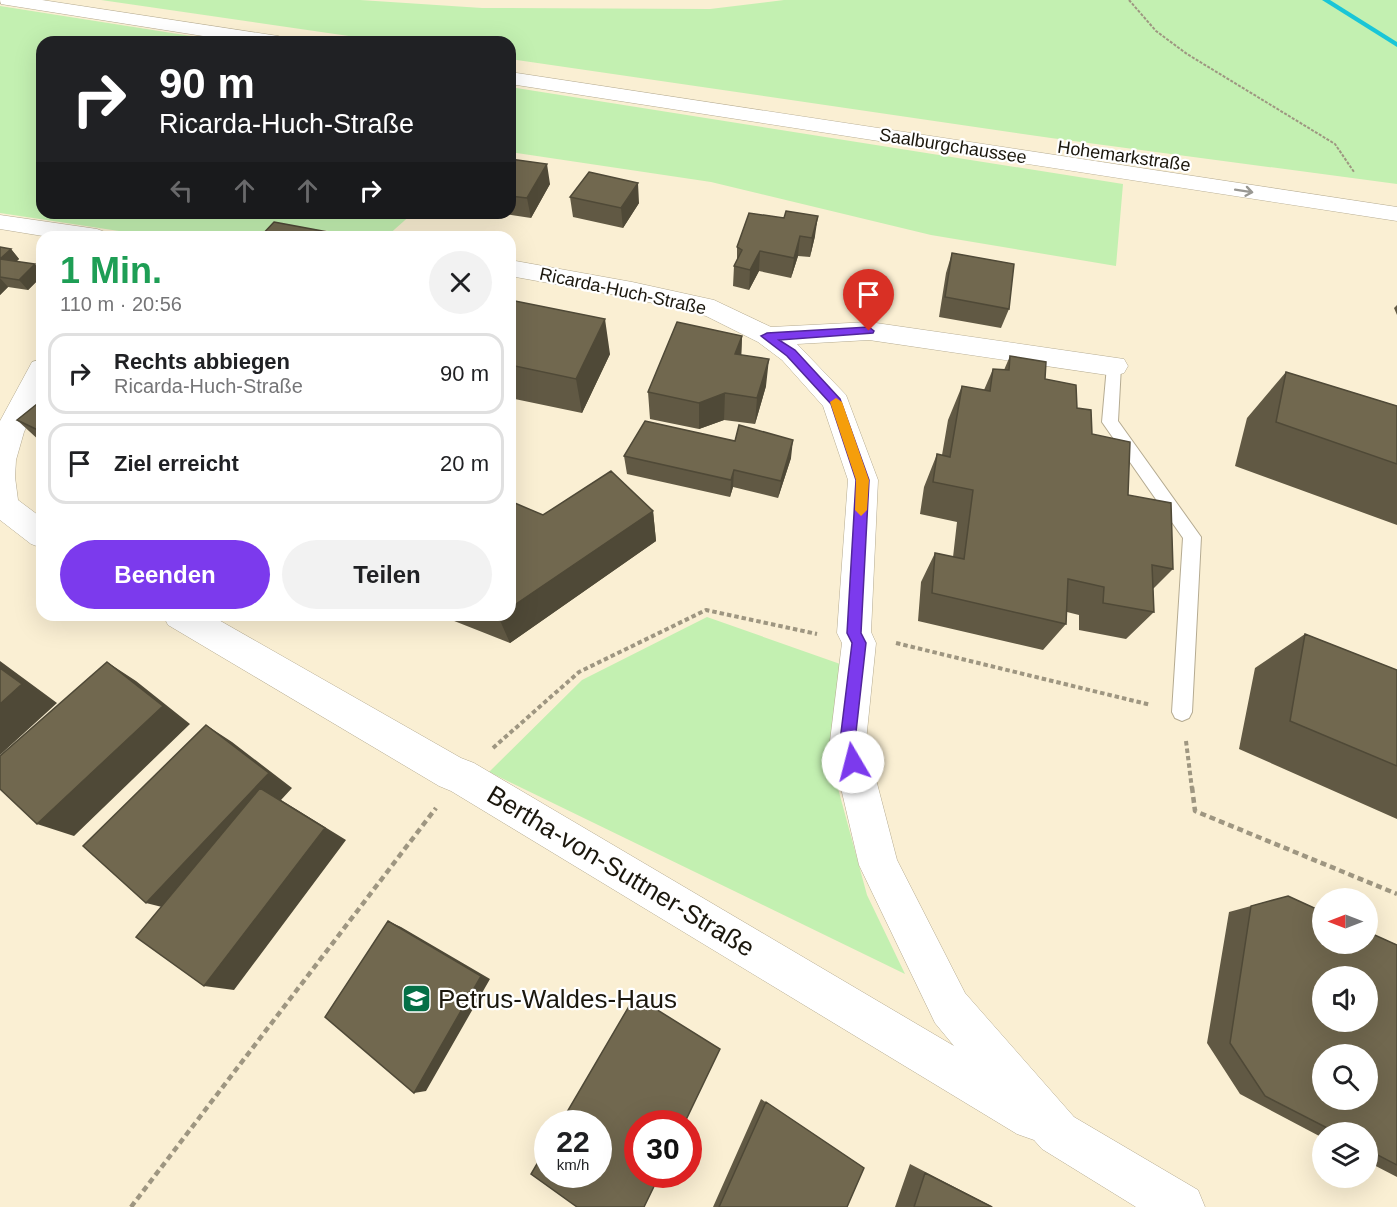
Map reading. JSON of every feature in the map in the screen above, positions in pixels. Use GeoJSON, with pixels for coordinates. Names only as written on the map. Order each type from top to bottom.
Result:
{"type":"FeatureCollection","features":[{"type":"Feature","properties":{"kind":"street"},"geometry":{"type":"LineString","coordinates":[[7,0],[239,36]]}},
{"type":"Feature","properties":{"kind":"street","name":"Saalburgchaussee"},"geometry":{"type":"LineString","coordinates":[[516,79],[1397,214]]}},
{"type":"Feature","properties":{"kind":"street","name":"Hohemarkstraße"},"geometry":{"type":"LineString","coordinates":[[600,91],[764,105],[1397,195]]}},
{"type":"Feature","properties":{"kind":"street"},"geometry":{"type":"LineString","coordinates":[[0,222],[58,231]]}},
{"type":"Feature","properties":{"kind":"street","name":"Ricarda-Huch-Straße"},"geometry":{"type":"LineString","coordinates":[[516,269],[632,290],[714,309],[767,336],[791,353],[836,402],[863,480],[857,638],[848,741],[879,866],[950,1008],[1058,1133],[1181,1207]]}},
{"type":"Feature","properties":{"kind":"street","name":"Ricarda-Huch-Straße"},"geometry":{"type":"LineString","coordinates":[[767,336],[869,331],[1114,366]]}},
{"type":"Feature","properties":{"kind":"street"},"geometry":{"type":"LineString","coordinates":[[36,380],[10,435],[0,473],[4,506],[36,530]]}},
{"type":"Feature","properties":{"kind":"street","name":"Bertha-von-Suttner-Straße"},"geometry":{"type":"LineString","coordinates":[[190,621],[452,773],[461,776],[1058,1133]]}},
{"type":"Feature","properties":{"kind":"lane"},"geometry":{"type":"LineString","coordinates":[[1114,366],[1110,422],[1191,537],[1182,712]]}},
{"type":"Feature","properties":{"kind":"path"},"geometry":{"type":"LineString","coordinates":[[1129,0],[1156,31],[1187,54],[1335,144],[1354,172]]}},
{"type":"Feature","properties":{"kind":"path"},"geometry":{"type":"LineString","coordinates":[[131,1207],[461,776],[579,672],[706,610],[857,638],[1182,712],[1195,811],[1397,894]]}},
{"type":"Feature","properties":{"kind":"green space"},"geometry":{"type":"Polygon","coordinates":[[[101,0],[360,0],[482,8],[710,9],[784,0],[1397,0],[1397,184],[1051,138],[516,60],[516,36],[349,36],[101,0]]]}},
{"type":"Feature","properties":{"kind":"green space"},"geometry":{"type":"Polygon","coordinates":[[[0,6],[191,36],[36,36],[36,218],[0,213],[0,6]]]}},
{"type":"Feature","properties":{"kind":"green space"},"geometry":{"type":"Polygon","coordinates":[[[516,88],[1123,184],[1116,266],[931,235],[711,182],[516,153],[516,88]]]}},
{"type":"Feature","properties":{"kind":"green space"},"geometry":{"type":"Polygon","coordinates":[[[40,219],[406,219],[393,231],[119,231],[40,219]]]}},
{"type":"Feature","properties":{"kind":"green space"},"geometry":{"type":"Polygon","coordinates":[[[707,617],[843,665],[830,759],[867,895],[905,974],[489,772],[582,680],[707,617]]]}},
{"type":"Feature","properties":{"kind":"building"},"geometry":{"type":"Polygon","coordinates":[[[516,160],[547,164],[527,198],[516,197],[516,160]]]}},
{"type":"Feature","properties":{"kind":"building"},"geometry":{"type":"Polygon","coordinates":[[[589,172],[638,183],[621,208],[570,197],[589,172]]]}},
{"type":"Feature","properties":{"kind":"building"},"geometry":{"type":"Polygon","coordinates":[[[786,211],[818,216],[812,238],[800,236],[794,258],[760,251],[750,270],[734,266],[742,250],[737,247],[749,213],[784,218],[786,211]]]}},
{"type":"Feature","properties":{"kind":"building"},"geometry":{"type":"Polygon","coordinates":[[[274,222],[323,231],[266,231],[274,222]]]}},
{"type":"Feature","properties":{"kind":"building"},"geometry":{"type":"Polygon","coordinates":[[[0,247],[11,249],[0,259],[0,247]]]}},
{"type":"Feature","properties":{"kind":"building"},"geometry":{"type":"Polygon","coordinates":[[[952,253],[1014,264],[1009,309],[945,297],[952,253]]]}},
{"type":"Feature","properties":{"kind":"building"},"geometry":{"type":"Polygon","coordinates":[[[0,259],[35,264],[19,280],[0,277],[0,259]]]}},
{"type":"Feature","properties":{"kind":"building"},"geometry":{"type":"Polygon","coordinates":[[[516,301],[605,319],[576,379],[516,366],[516,301]]]}},
{"type":"Feature","properties":{"kind":"building"},"geometry":{"type":"Polygon","coordinates":[[[677,322],[742,336],[735,354],[769,359],[757,398],[725,393],[699,403],[648,392],[677,322]]]}},
{"type":"Feature","properties":{"kind":"building"},"geometry":{"type":"Polygon","coordinates":[[[1010,356],[1046,362],[1045,379],[1076,385],[1077,408],[1091,410],[1092,434],[1130,442],[1128,495],[1171,503],[1173,569],[1152,565],[1154,612],[1103,603],[1104,587],[1068,579],[1066,624],[932,593],[935,553],[964,559],[973,490],[933,482],[937,454],[950,457],[962,386],[990,391],[993,369],[1009,370],[1010,356]]]}},
{"type":"Feature","properties":{"kind":"building"},"geometry":{"type":"Polygon","coordinates":[[[1286,372],[1397,406],[1397,464],[1276,422],[1286,372]]]}},
{"type":"Feature","properties":{"kind":"building"},"geometry":{"type":"Polygon","coordinates":[[[36,405],[36,429],[17,420],[36,405]]]}},
{"type":"Feature","properties":{"kind":"building"},"geometry":{"type":"Polygon","coordinates":[[[645,421],[735,441],[739,425],[793,440],[781,481],[734,470],[731,480],[624,456],[645,421]]]}},
{"type":"Feature","properties":{"kind":"building"},"geometry":{"type":"Polygon","coordinates":[[[611,471],[653,511],[516,604],[516,504],[543,515],[611,471]]]}},
{"type":"Feature","properties":{"kind":"building"},"geometry":{"type":"Polygon","coordinates":[[[1305,634],[1397,670],[1397,766],[1290,721],[1305,634]]]}},
{"type":"Feature","properties":{"kind":"building"},"geometry":{"type":"Polygon","coordinates":[[[107,662],[163,706],[37,824],[0,789],[0,756],[107,662]]]}},
{"type":"Feature","properties":{"kind":"building"},"geometry":{"type":"Polygon","coordinates":[[[0,668],[22,684],[0,704],[0,668]]]}},
{"type":"Feature","properties":{"kind":"building"},"geometry":{"type":"Polygon","coordinates":[[[206,725],[269,773],[146,903],[83,846],[206,725]]]}},
{"type":"Feature","properties":{"kind":"building"},"geometry":{"type":"Polygon","coordinates":[[[260,788],[325,828],[204,986],[136,937],[260,788]]]}},
{"type":"Feature","properties":{"kind":"building"},"geometry":{"type":"Polygon","coordinates":[[[1288,896],[1312,907],[1312,954],[1378,954],[1378,936],[1397,945],[1397,1165],[1378,1155],[1378,1122],[1316,1122],[1265,1096],[1230,1043],[1251,906],[1288,896]]]}},
{"type":"Feature","properties":{"kind":"building","name":"Petrus-Waldes-Haus"},"geometry":{"type":"Polygon","coordinates":[[[388,921],[481,976],[414,1093],[325,1017],[388,921]]]}},
{"type":"Feature","properties":{"kind":"building"},"geometry":{"type":"Polygon","coordinates":[[[635,996],[720,1049],[691,1110],[624,1110],[624,1188],[653,1188],[644,1207],[577,1207],[551,1188],[612,1188],[612,1110],[568,1110],[635,996]]]}},
{"type":"Feature","properties":{"kind":"building"},"geometry":{"type":"Polygon","coordinates":[[[766,1102],[864,1168],[847,1207],[719,1207],[766,1102]]]}},
{"type":"Feature","properties":{"kind":"building"},"geometry":{"type":"Polygon","coordinates":[[[925,1173],[992,1207],[914,1207],[925,1173]]]}},
{"type":"Feature","properties":{"kind":"waterway"},"geometry":{"type":"LineString","coordinates":[[1325,0],[1397,45]]}},
{"type":"Feature","properties":{"kind":"slow traffic"},"geometry":{"type":"LineString","coordinates":[[836,402],[863,480],[861,510]]}},
{"type":"Feature","properties":{"kind":"place","name":"Petrus-Waldes-Haus"},"geometry":{"type":"Point","coordinates":[417,999]}},
{"type":"Feature","properties":{"kind":"route"},"geometry":{"type":"LineString","coordinates":[[853,762],[848,741],[859,643],[854,633],[863,480],[836,402],[791,353],[767,336],[869,331]]}}]}
